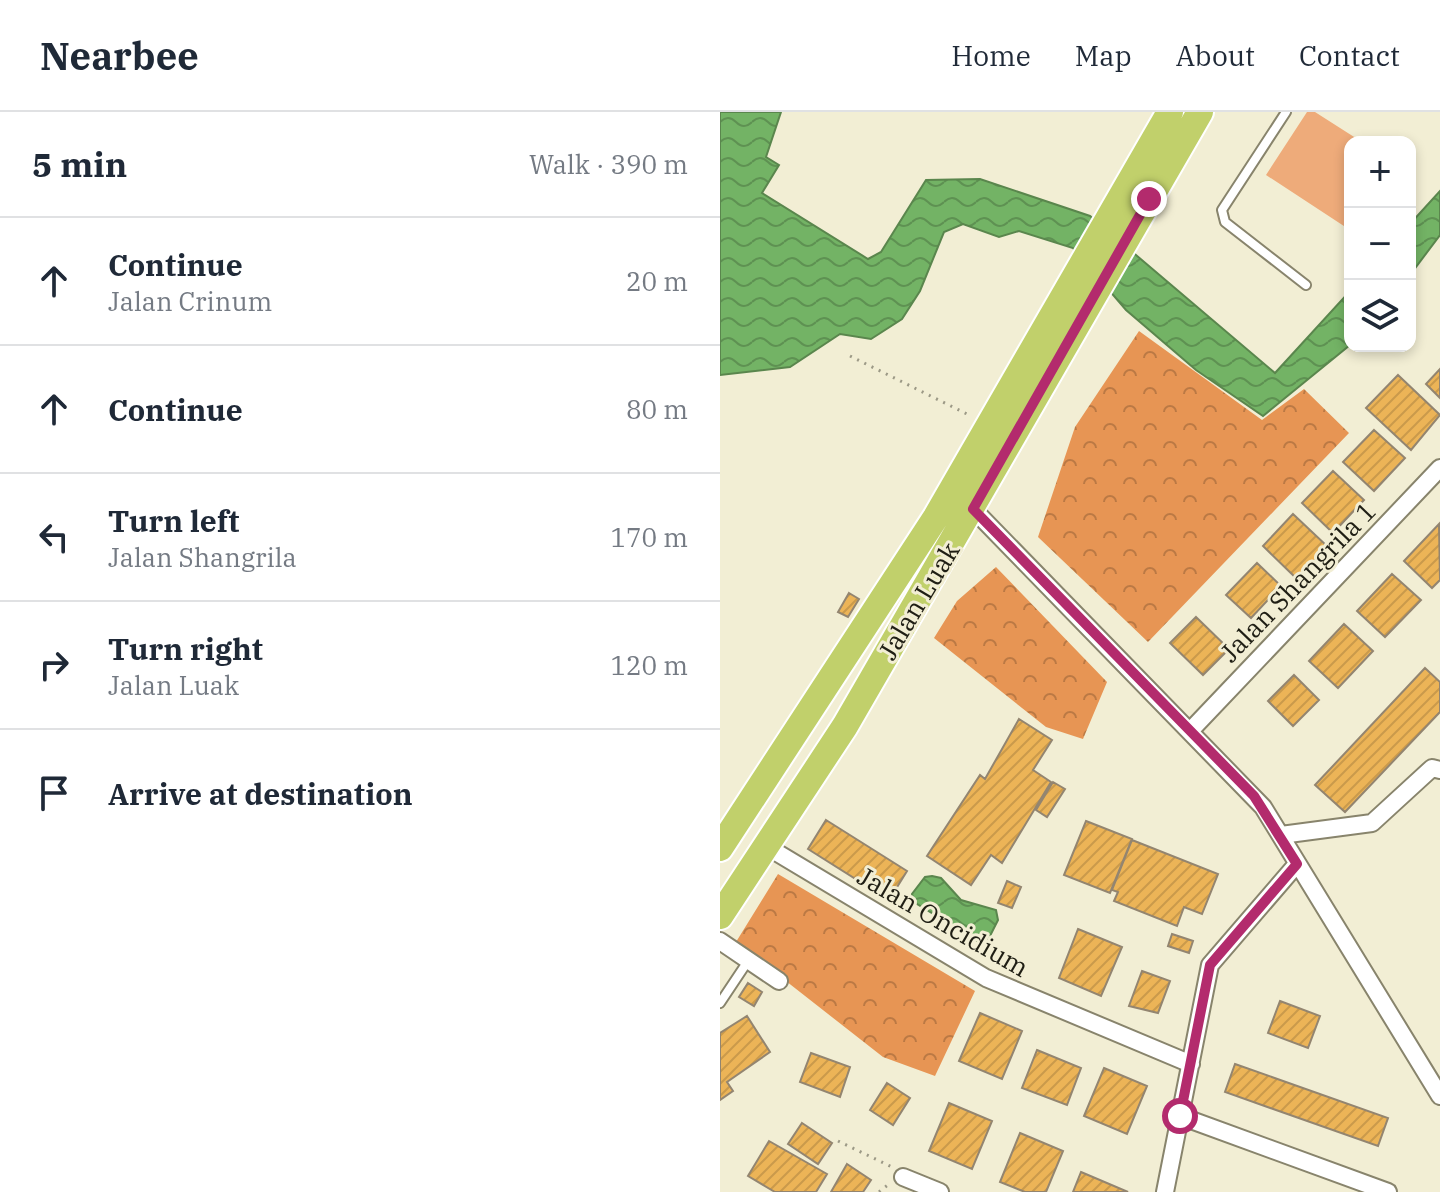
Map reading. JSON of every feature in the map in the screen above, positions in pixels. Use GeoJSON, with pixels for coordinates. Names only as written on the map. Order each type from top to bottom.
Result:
{"type":"FeatureCollection","features":[{"type":"Feature","properties":{"kind":"main road","name":"Jalan Luak"},"geometry":{"type":"LineString","coordinates":[[720,916],[845,726],[1085,312],[1170,112]]}},
{"type":"Feature","properties":{"kind":"main road","name":"Jalan Luak"},"geometry":{"type":"LineString","coordinates":[[720,848],[936,517],[1061,299],[1200,112]]}},
{"type":"Feature","properties":{"kind":"street","name":"Jalan Shangrila 1"},"geometry":{"type":"LineString","coordinates":[[1191,730],[1440,468]]}},
{"type":"Feature","properties":{"kind":"street"},"geometry":{"type":"LineString","coordinates":[[973,509],[1254,796],[1440,1096]]}},
{"type":"Feature","properties":{"kind":"street"},"geometry":{"type":"LineString","coordinates":[[1281,835],[1372,823],[1437,766]]}},
{"type":"Feature","properties":{"kind":"street","name":"Jalan Oncidium"},"geometry":{"type":"LineString","coordinates":[[766,846],[986,978],[1191,1064]]}},
{"type":"Feature","properties":{"kind":"street"},"geometry":{"type":"LineString","coordinates":[[1165,1192],[1210,965],[1297,864]]}},
{"type":"Feature","properties":{"kind":"street"},"geometry":{"type":"LineString","coordinates":[[720,941],[779,981]]}},
{"type":"Feature","properties":{"kind":"street"},"geometry":{"type":"LineString","coordinates":[[1180,1116],[1388,1192]]}},
{"type":"Feature","properties":{"kind":"street"},"geometry":{"type":"LineString","coordinates":[[903,1177],[940,1192]]}},
{"type":"Feature","properties":{"kind":"lane"},"geometry":{"type":"LineString","coordinates":[[1286,112],[1228,196],[1222,210],[1225,222],[1306,285]]}},
{"type":"Feature","properties":{"kind":"lane"},"geometry":{"type":"LineString","coordinates":[[720,1003],[748,961]]}},
{"type":"Feature","properties":{"kind":"path"},"geometry":{"type":"LineString","coordinates":[[850,356],[989,425]]}},
{"type":"Feature","properties":{"kind":"path"},"geometry":{"type":"LineString","coordinates":[[838,1141],[890,1166],[903,1177],[879,1192]]}},
{"type":"Feature","properties":{"kind":"green space"},"geometry":{"type":"Polygon","coordinates":[[[1139,331],[1262,420],[1304,389],[1349,433],[1148,642],[1038,537],[1075,427],[1139,331]]]}},
{"type":"Feature","properties":{"kind":"green space"},"geometry":{"type":"Polygon","coordinates":[[[996,567],[1107,682],[1083,739],[1046,727],[934,638],[957,601],[996,567]]]}},
{"type":"Feature","properties":{"kind":"green space"},"geometry":{"type":"Polygon","coordinates":[[[778,874],[975,991],[935,1076],[883,1057],[736,942],[778,874]]]}},
{"type":"Feature","properties":{"kind":"shaded area"},"geometry":{"type":"Polygon","coordinates":[[[1307,112],[1315,112],[1353,136],[1344,136],[1344,226],[1266,175],[1307,112]]]}},
{"type":"Feature","properties":{"kind":"water"},"geometry":{"type":"Polygon","coordinates":[[[720,112],[781,112],[766,157],[779,165],[762,193],[868,259],[881,252],[926,180],[980,179],[1090,216],[1275,373],[1344,298],[1344,350],[1263,416],[1196,370],[1126,310],[1073,248],[1019,231],[999,237],[963,224],[944,232],[920,291],[902,319],[871,339],[840,334],[790,367],[720,375],[720,112]]]}},
{"type":"Feature","properties":{"kind":"water"},"geometry":{"type":"Polygon","coordinates":[[[1440,191],[1440,235],[1416,267],[1416,217],[1440,191]]]}},
{"type":"Feature","properties":{"kind":"water"},"geometry":{"type":"Polygon","coordinates":[[[925,877],[941,878],[961,900],[996,910],[998,920],[988,940],[979,942],[914,902],[912,894],[925,877]]]}},
{"type":"Feature","properties":{"kind":"building"},"geometry":{"type":"Polygon","coordinates":[[[1440,369],[1440,398],[1426,384],[1440,369]]]}},
{"type":"Feature","properties":{"kind":"building"},"geometry":{"type":"Polygon","coordinates":[[[1398,375],[1440,415],[1411,450],[1366,408],[1398,375]]]}},
{"type":"Feature","properties":{"kind":"building"},"geometry":{"type":"Polygon","coordinates":[[[1374,430],[1405,458],[1374,491],[1343,462],[1374,430]]]}},
{"type":"Feature","properties":{"kind":"building"},"geometry":{"type":"Polygon","coordinates":[[[1333,471],[1364,500],[1333,533],[1302,503],[1333,471]]]}},
{"type":"Feature","properties":{"kind":"building"},"geometry":{"type":"Polygon","coordinates":[[[1293,514],[1328,547],[1297,579],[1263,546],[1293,514]]]}},
{"type":"Feature","properties":{"kind":"building"},"geometry":{"type":"Polygon","coordinates":[[[1439,524],[1440,580],[1432,588],[1404,561],[1439,524]]]}},
{"type":"Feature","properties":{"kind":"building"},"geometry":{"type":"Polygon","coordinates":[[[1257,563],[1281,586],[1251,618],[1226,595],[1257,563]]]}},
{"type":"Feature","properties":{"kind":"building"},"geometry":{"type":"Polygon","coordinates":[[[1392,574],[1421,600],[1385,637],[1357,611],[1392,574]]]}},
{"type":"Feature","properties":{"kind":"building"},"geometry":{"type":"Polygon","coordinates":[[[849,593],[859,599],[848,617],[838,612],[849,593]]]}},
{"type":"Feature","properties":{"kind":"building"},"geometry":{"type":"Polygon","coordinates":[[[1196,617],[1229,649],[1203,675],[1170,643],[1196,617]]]}},
{"type":"Feature","properties":{"kind":"building"},"geometry":{"type":"Polygon","coordinates":[[[1344,624],[1373,651],[1338,688],[1309,661],[1344,624]]]}},
{"type":"Feature","properties":{"kind":"building"},"geometry":{"type":"Polygon","coordinates":[[[1425,668],[1440,682],[1440,712],[1345,812],[1315,785],[1425,668]]]}},
{"type":"Feature","properties":{"kind":"building"},"geometry":{"type":"Polygon","coordinates":[[[1294,675],[1319,700],[1293,726],[1268,701],[1294,675]]]}},
{"type":"Feature","properties":{"kind":"building"},"geometry":{"type":"Polygon","coordinates":[[[1019,719],[1052,740],[1033,770],[1051,782],[1002,863],[991,855],[971,885],[927,856],[980,775],[985,779],[1019,719]]]}},
{"type":"Feature","properties":{"kind":"building"},"geometry":{"type":"Polygon","coordinates":[[[1053,782],[1065,789],[1047,817],[1036,810],[1053,782]]]}},
{"type":"Feature","properties":{"kind":"building"},"geometry":{"type":"Polygon","coordinates":[[[826,820],[907,871],[889,900],[808,849],[826,820]]]}},
{"type":"Feature","properties":{"kind":"building"},"geometry":{"type":"Polygon","coordinates":[[[1086,821],[1132,839],[1110,893],[1064,875],[1086,821]]]}},
{"type":"Feature","properties":{"kind":"building"},"geometry":{"type":"Polygon","coordinates":[[[1132,840],[1218,874],[1202,914],[1184,907],[1177,926],[1114,901],[1118,892],[1112,890],[1132,840]]]}},
{"type":"Feature","properties":{"kind":"building"},"geometry":{"type":"Polygon","coordinates":[[[1007,881],[1021,887],[1012,908],[998,903],[1007,881]]]}},
{"type":"Feature","properties":{"kind":"building"},"geometry":{"type":"Polygon","coordinates":[[[1078,929],[1122,947],[1101,996],[1059,978],[1078,929]]]}},
{"type":"Feature","properties":{"kind":"building"},"geometry":{"type":"Polygon","coordinates":[[[1172,934],[1193,941],[1189,953],[1168,946],[1172,934]]]}},
{"type":"Feature","properties":{"kind":"building"},"geometry":{"type":"Polygon","coordinates":[[[1142,971],[1170,981],[1158,1013],[1129,1006],[1142,971]]]}},
{"type":"Feature","properties":{"kind":"building"},"geometry":{"type":"Polygon","coordinates":[[[748,983],[762,992],[754,1006],[739,997],[748,983]]]}},
{"type":"Feature","properties":{"kind":"building"},"geometry":{"type":"Polygon","coordinates":[[[1280,1001],[1320,1016],[1308,1048],[1268,1033],[1280,1001]]]}},
{"type":"Feature","properties":{"kind":"building"},"geometry":{"type":"Polygon","coordinates":[[[980,1013],[1022,1031],[1002,1079],[959,1061],[980,1013]]]}},
{"type":"Feature","properties":{"kind":"building"},"geometry":{"type":"Polygon","coordinates":[[[747,1016],[770,1052],[727,1082],[733,1091],[720,1100],[720,1033],[747,1016]]]}},
{"type":"Feature","properties":{"kind":"building"},"geometry":{"type":"Polygon","coordinates":[[[1037,1050],[1081,1068],[1067,1105],[1022,1088],[1037,1050]]]}},
{"type":"Feature","properties":{"kind":"building"},"geometry":{"type":"Polygon","coordinates":[[[811,1053],[850,1067],[840,1097],[800,1082],[811,1053]]]}},
{"type":"Feature","properties":{"kind":"building"},"geometry":{"type":"Polygon","coordinates":[[[1235,1064],[1388,1118],[1378,1146],[1225,1092],[1235,1064]]]}},
{"type":"Feature","properties":{"kind":"building"},"geometry":{"type":"Polygon","coordinates":[[[1104,1068],[1147,1086],[1127,1134],[1084,1116],[1104,1068]]]}},
{"type":"Feature","properties":{"kind":"building"},"geometry":{"type":"Polygon","coordinates":[[[887,1083],[910,1098],[893,1125],[870,1110],[887,1083]]]}},
{"type":"Feature","properties":{"kind":"building"},"geometry":{"type":"Polygon","coordinates":[[[949,1103],[992,1121],[972,1169],[929,1151],[949,1103]]]}},
{"type":"Feature","properties":{"kind":"building"},"geometry":{"type":"Polygon","coordinates":[[[802,1123],[832,1143],[818,1164],[788,1144],[802,1123]]]}},
{"type":"Feature","properties":{"kind":"building"},"geometry":{"type":"Polygon","coordinates":[[[1020,1133],[1063,1151],[1046,1192],[1025,1192],[1000,1182],[1020,1133]]]}},
{"type":"Feature","properties":{"kind":"building"},"geometry":{"type":"Polygon","coordinates":[[[769,1141],[827,1174],[816,1192],[775,1192],[748,1176],[769,1141]]]}},
{"type":"Feature","properties":{"kind":"building"},"geometry":{"type":"Polygon","coordinates":[[[847,1164],[871,1180],[863,1192],[831,1192],[847,1164]]]}},
{"type":"Feature","properties":{"kind":"building"},"geometry":{"type":"Polygon","coordinates":[[[1081,1172],[1128,1192],[1073,1192],[1081,1172]]]}},
{"type":"Feature","properties":{"kind":"route"},"geometry":{"type":"LineString","coordinates":[[1149,199],[973,509],[1254,796],[1297,864],[1210,965],[1180,1116]]}}]}
